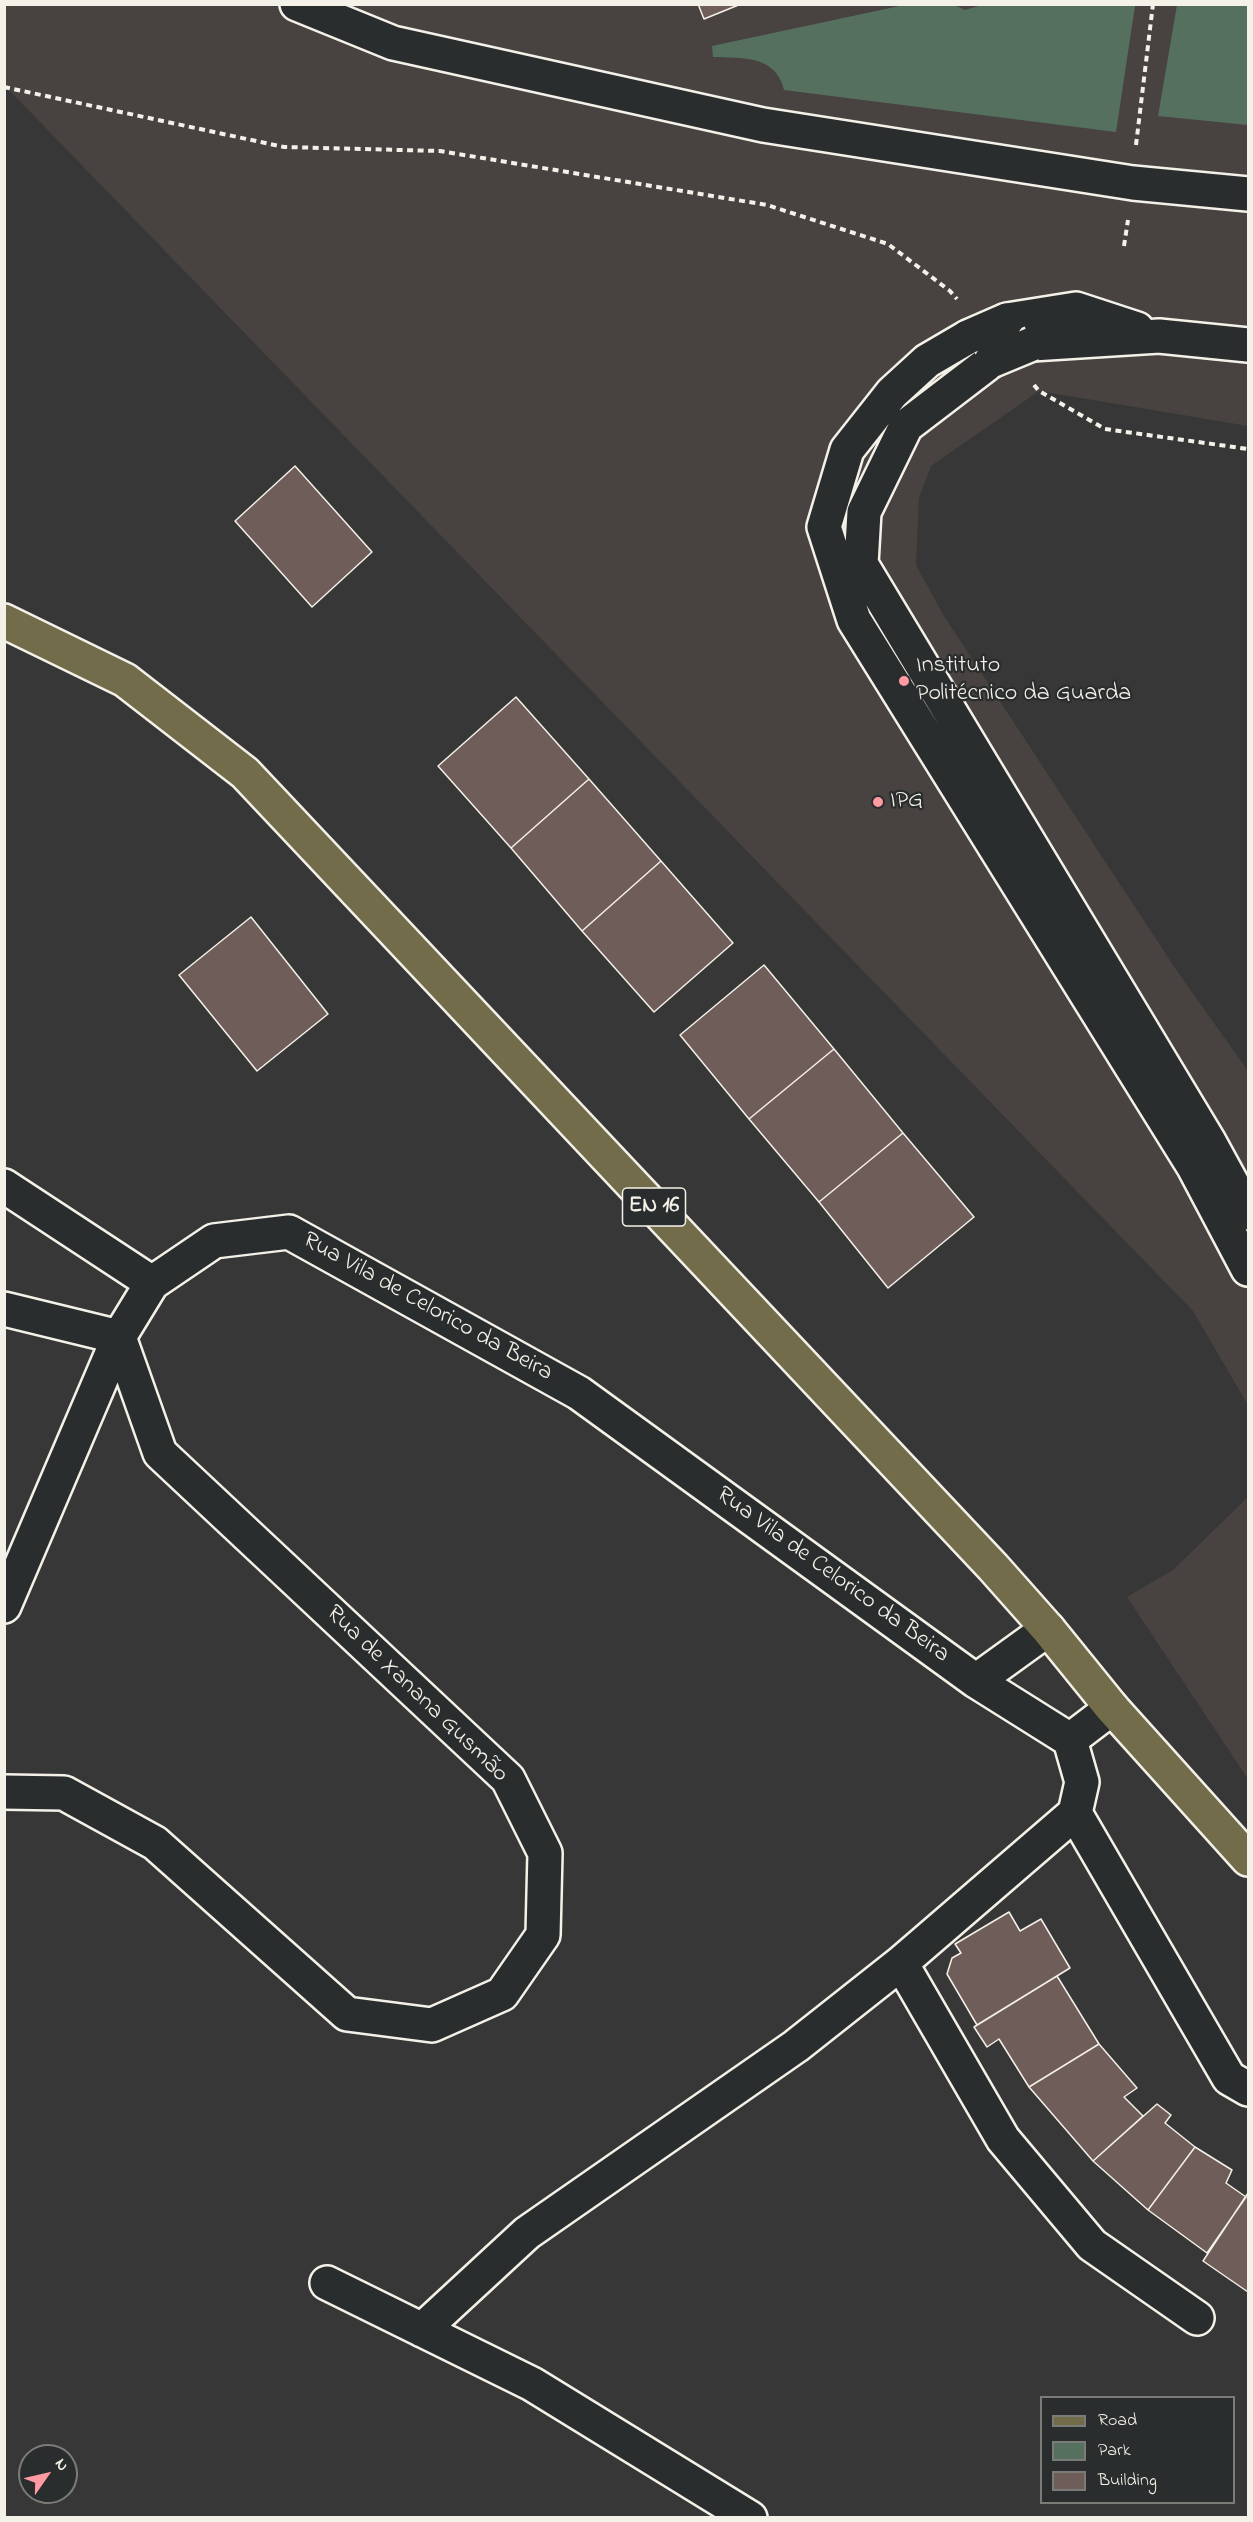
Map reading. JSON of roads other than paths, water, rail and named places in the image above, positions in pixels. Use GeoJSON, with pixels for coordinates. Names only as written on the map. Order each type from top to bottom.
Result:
{"type":"FeatureCollection","features":[{"type":"Feature","properties":{"kind":"main road","name":"EN 16"},"geometry":{"type":"LineString","coordinates":[[4,621],[124,680],[245,773],[985,1558],[1048,1629],[1112,1708],[1248,1859]]}},
{"type":"Feature","properties":{"kind":"street"},"geometry":{"type":"LineString","coordinates":[[297,4],[393,43],[763,125],[1132,183],[1248,194]]}},
{"type":"Feature","properties":{"kind":"street"},"geometry":{"type":"LineString","coordinates":[[1159,336],[1076,309],[1007,320],[966,322],[892,393],[847,450],[824,527],[854,620],[1194,1167],[1248,1269]]}},
{"type":"Feature","properties":{"kind":"street"},"geometry":{"type":"LineString","coordinates":[[1248,345],[1159,336],[1032,344],[991,362],[906,426],[864,512],[861,564],[1208,1140],[1248,1213]]}},
{"type":"Feature","properties":{"kind":"street"},"geometry":{"type":"LineString","coordinates":[[4,1186],[152,1283]]}},
{"type":"Feature","properties":{"kind":"street","name":"Rua Vila de Celorico da Beira"},"geometry":{"type":"LineString","coordinates":[[7,1596],[119,1337],[152,1283],[214,1241],[289,1232],[579,1393],[976,1681],[1070,1740]]}},
{"type":"Feature","properties":{"kind":"street"},"geometry":{"type":"LineString","coordinates":[[4,1309],[119,1337]]}},
{"type":"Feature","properties":{"kind":"street","name":"Rua de Xanana Gusmão"},"geometry":{"type":"LineString","coordinates":[[4,1792],[64,1793],[155,1843],[347,2014],[432,2025],[502,1994],[543,1935],[545,1853],[508,1779],[160,1453],[119,1337]]}},
{"type":"Feature","properties":{"kind":"street"},"geometry":{"type":"LineString","coordinates":[[976,1681],[1048,1629]]}},
{"type":"Feature","properties":{"kind":"street"},"geometry":{"type":"LineString","coordinates":[[422,2330],[526,2233],[796,2046],[901,1963],[1075,1813],[1082,1782],[1070,1740],[1112,1708]]}},
{"type":"Feature","properties":{"kind":"street"},"geometry":{"type":"LineString","coordinates":[[1075,1813],[1229,2078],[1248,2089]]}},
{"type":"Feature","properties":{"kind":"street"},"geometry":{"type":"LineString","coordinates":[[901,1963],[1003,2139],[1092,2244],[1197,2318]]}},
{"type":"Feature","properties":{"kind":"street"},"geometry":{"type":"LineString","coordinates":[[327,2283],[532,2384],[750,2517]]}},
{"type":"Feature","properties":{"kind":"place","name":"Instituto Politécnico da Guarda"},"geometry":{"type":"Point","coordinates":[904,681]}},
{"type":"Feature","properties":{"kind":"place","name":"IPG"},"geometry":{"type":"Point","coordinates":[878,802]}}]}
